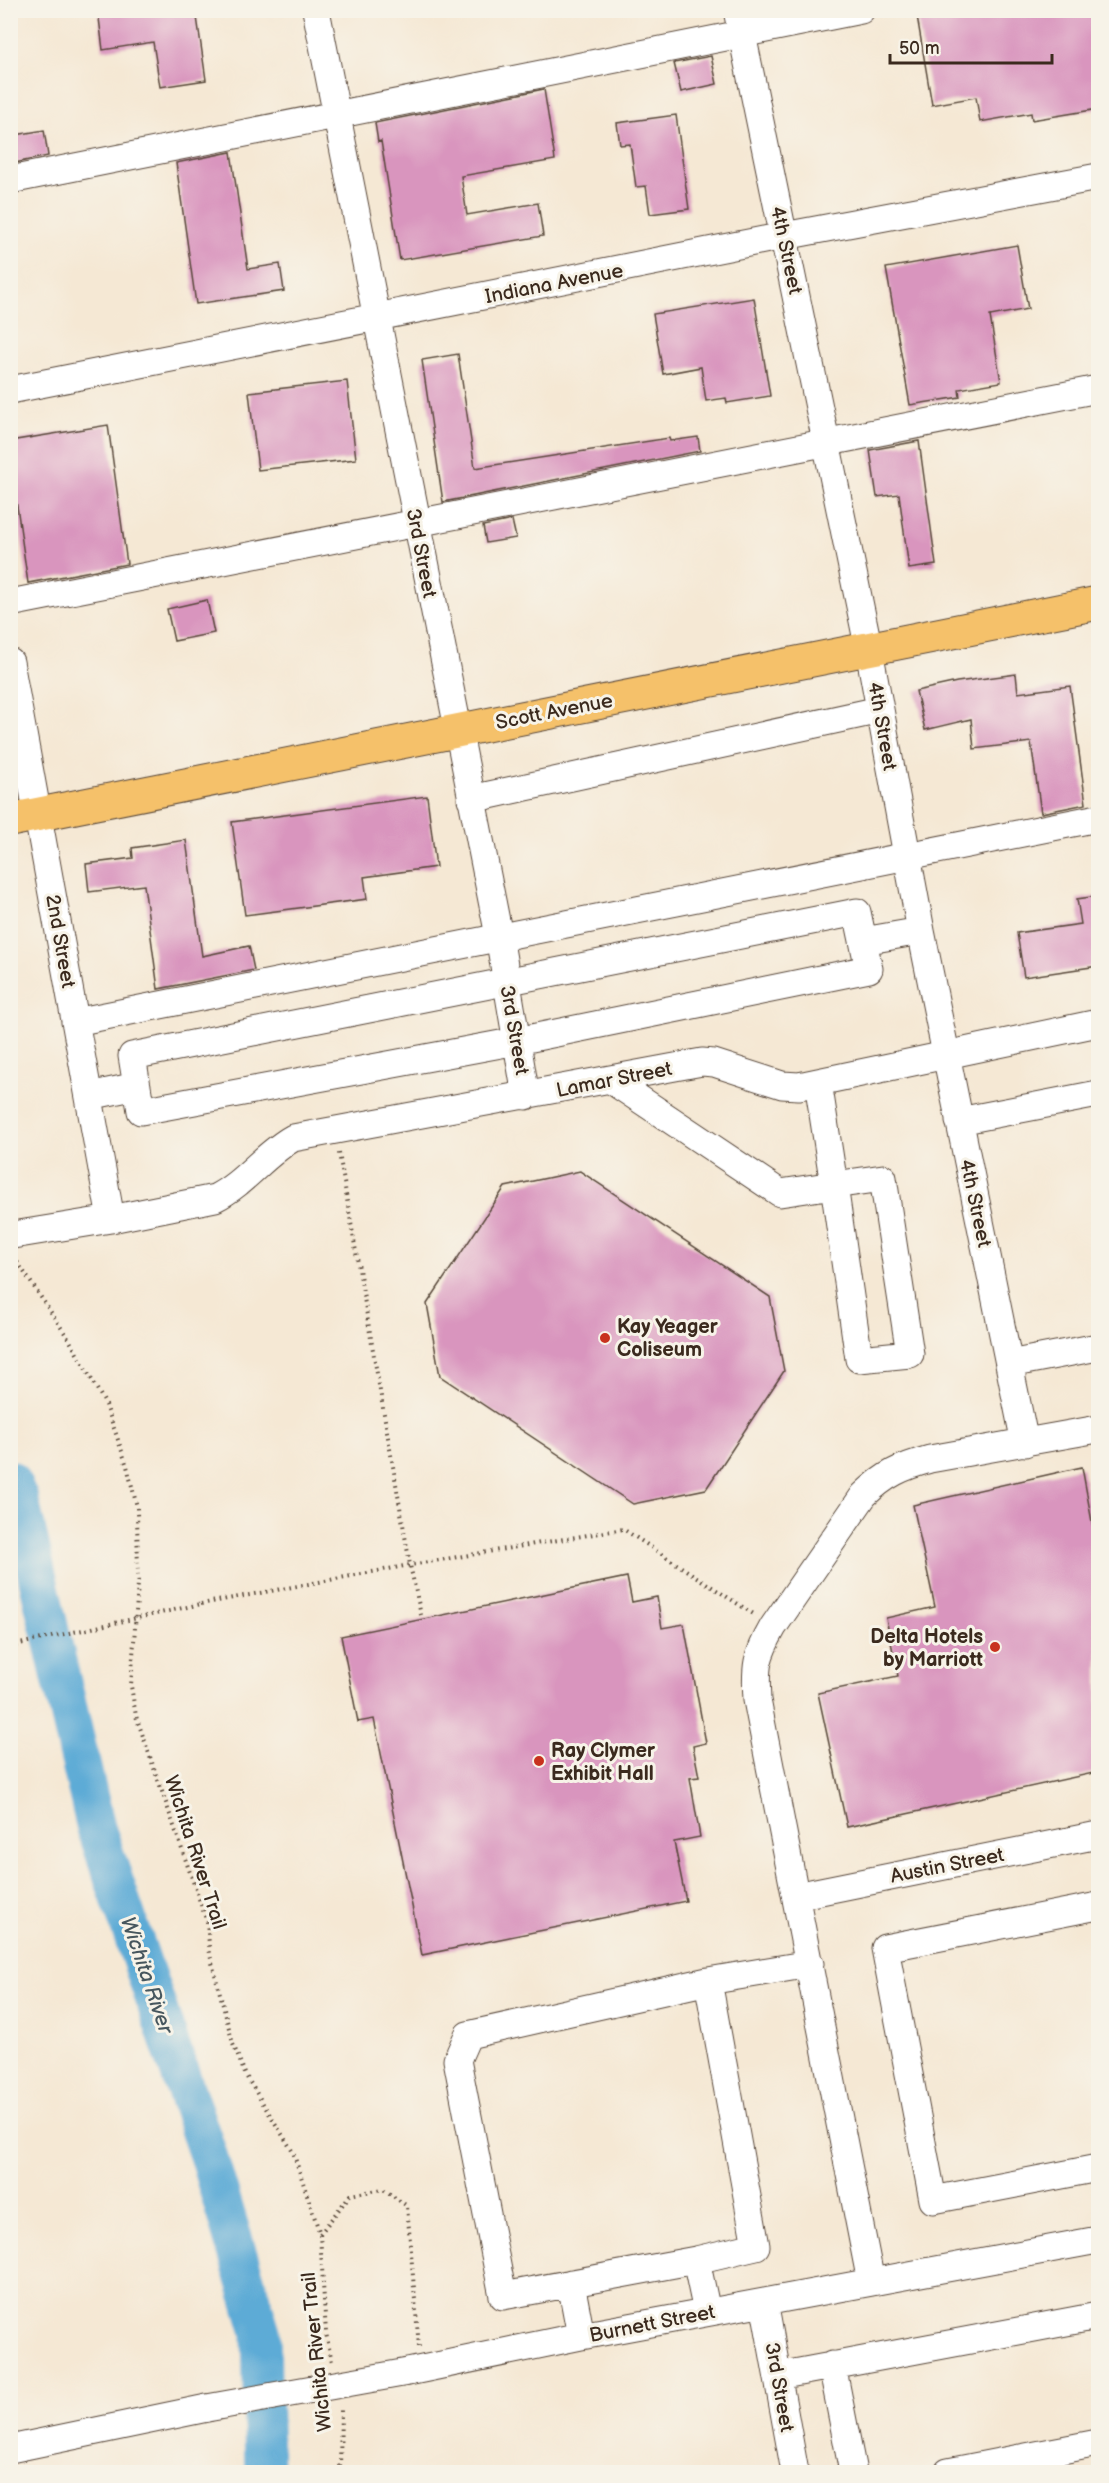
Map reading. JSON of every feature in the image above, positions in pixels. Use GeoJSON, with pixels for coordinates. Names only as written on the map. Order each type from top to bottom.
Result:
{"type":"FeatureCollection","features":[{"type":"Feature","properties":{"kind":"main road","name":"Scott Avenue"},"geometry":{"type":"LineString","coordinates":[[24,818],[1098,603]]}},
{"type":"Feature","properties":{"kind":"street","name":"3rd Street"},"geometry":{"type":"LineString","coordinates":[[316,10],[499,936],[526,1096]]}},
{"type":"Feature","properties":{"kind":"street"},"geometry":{"type":"LineString","coordinates":[[10,180],[336,115],[739,22],[861,10]]}},
{"type":"Feature","properties":{"kind":"street","name":"4th Street"},"geometry":{"type":"LineString","coordinates":[[739,22],[869,650],[921,931],[1025,1443]]}},
{"type":"Feature","properties":{"kind":"street","name":"Indiana Avenue"},"geometry":{"type":"LineString","coordinates":[[10,390],[377,319],[784,236],[1098,177]]}},
{"type":"Feature","properties":{"kind":"street"},"geometry":{"type":"LineString","coordinates":[[10,603],[1098,389]]}},
{"type":"Feature","properties":{"kind":"street","name":"2nd Street"},"geometry":{"type":"LineString","coordinates":[[10,662],[24,818],[75,1022],[111,1219]]}},
{"type":"Feature","properties":{"kind":"street"},"geometry":{"type":"LineString","coordinates":[[471,799],[880,710]]}},
{"type":"Feature","properties":{"kind":"street"},"geometry":{"type":"LineString","coordinates":[[75,1022],[1098,818]]}},
{"type":"Feature","properties":{"kind":"street"},"geometry":{"type":"LineString","coordinates":[[857,912],[863,941],[869,969],[517,1041],[141,1111],[132,1056],[857,912]]}},
{"type":"Feature","properties":{"kind":"street"},"geometry":{"type":"LineString","coordinates":[[863,941],[921,931]]}},
{"type":"Feature","properties":{"kind":"street","name":"Lamar Street"},"geometry":{"type":"LineString","coordinates":[[12,1243],[111,1219],[215,1198],[230,1191],[278,1146],[293,1138],[702,1062],[714,1063],[782,1085],[799,1086],[946,1053],[1098,1023]]}},
{"type":"Feature","properties":{"kind":"street"},"geometry":{"type":"LineString","coordinates":[[610,1080],[780,1193],[834,1185],[883,1178],[910,1354],[859,1359],[834,1185],[818,1082]]}},
{"type":"Feature","properties":{"kind":"street"},"geometry":{"type":"LineString","coordinates":[[89,1096],[137,1086]]}},
{"type":"Feature","properties":{"kind":"street"},"geometry":{"type":"LineString","coordinates":[[959,1121],[1098,1094]]}},
{"type":"Feature","properties":{"kind":"street"},"geometry":{"type":"LineString","coordinates":[[1009,1364],[1098,1347]]}},
{"type":"Feature","properties":{"kind":"street"},"geometry":{"type":"LineString","coordinates":[[872,2282],[757,1700],[755,1670],[761,1649],[773,1627],[864,1495],[884,1477],[903,1466],[930,1459],[1098,1429]]}},
{"type":"Feature","properties":{"kind":"street","name":"Austin Street"},"geometry":{"type":"LineString","coordinates":[[796,1896],[1098,1835]]}},
{"type":"Feature","properties":{"kind":"street"},"geometry":{"type":"LineString","coordinates":[[1098,1906],[885,1948],[933,2200],[1098,2168]]}},
{"type":"Feature","properties":{"kind":"street"},"geometry":{"type":"LineString","coordinates":[[708,1982],[756,2246],[696,2260],[503,2296],[457,2060],[468,2035],[708,1982],[810,1964]]}},
{"type":"Feature","properties":{"kind":"street","name":"Burnett Street"},"geometry":{"type":"LineString","coordinates":[[10,2449],[207,2408],[1098,2240]]}},
{"type":"Feature","properties":{"kind":"street"},"geometry":{"type":"LineString","coordinates":[[696,2260],[707,2313]]}},
{"type":"Feature","properties":{"kind":"street"},"geometry":{"type":"LineString","coordinates":[[571,2283],[581,2337]]}},
{"type":"Feature","properties":{"kind":"street","name":"3rd Street"},"geometry":{"type":"LineString","coordinates":[[764,2302],[795,2472]]}},
{"type":"Feature","properties":{"kind":"street"},"geometry":{"type":"LineString","coordinates":[[778,2376],[1098,2316]]}},
{"type":"Feature","properties":{"kind":"street"},"geometry":{"type":"LineString","coordinates":[[832,2365],[853,2472]]}},
{"type":"Feature","properties":{"kind":"street"},"geometry":{"type":"LineString","coordinates":[[948,2472],[1098,2443]]}},
{"type":"Feature","properties":{"kind":"path"},"geometry":{"type":"LineString","coordinates":[[335,1131],[410,1565],[422,1615]]}},
{"type":"Feature","properties":{"kind":"path","name":"Wichita River Trail"},"geometry":{"type":"LineString","coordinates":[[12,1243],[106,1405],[127,1466],[137,1507],[138,1582],[131,1686],[136,1716],[207,1922],[210,1954],[233,2044],[246,2076],[293,2152],[320,2234],[326,2333],[333,2367]]}},
{"type":"Feature","properties":{"kind":"path"},"geometry":{"type":"LineString","coordinates":[[10,1646],[201,1604],[410,1565],[623,1529],[773,1627]]}},
{"type":"Feature","properties":{"kind":"path"},"geometry":{"type":"LineString","coordinates":[[320,2234],[350,2195],[383,2189],[407,2206],[417,2337],[415,2370]]}},
{"type":"Feature","properties":{"kind":"path","name":"Wichita River Trail"},"geometry":{"type":"LineString","coordinates":[[340,2402],[342,2413],[340,2472]]}},
{"type":"Feature","properties":{"kind":"building"},"geometry":{"type":"Polygon","coordinates":[[[98,10],[196,10],[206,80],[160,87],[153,42],[103,50],[98,10]]]}},
{"type":"Feature","properties":{"kind":"building"},"geometry":{"type":"Polygon","coordinates":[[[916,10],[1098,10],[1098,109],[1032,120],[1031,113],[980,122],[976,97],[932,105],[916,10]]]}},
{"type":"Feature","properties":{"kind":"building"},"geometry":{"type":"Polygon","coordinates":[[[711,56],[717,84],[681,92],[674,63],[711,56]]]}},
{"type":"Feature","properties":{"kind":"building"},"geometry":{"type":"Polygon","coordinates":[[[544,89],[555,160],[461,176],[467,215],[538,203],[543,236],[400,260],[381,141],[378,142],[375,123],[544,89]]]}},
{"type":"Feature","properties":{"kind":"building"},"geometry":{"type":"Polygon","coordinates":[[[676,115],[689,209],[650,214],[646,186],[636,187],[630,144],[620,145],[617,123],[676,115]]]}},
{"type":"Feature","properties":{"kind":"building"},"geometry":{"type":"Polygon","coordinates":[[[44,130],[48,156],[10,164],[10,136],[44,130]]]}},
{"type":"Feature","properties":{"kind":"building"},"geometry":{"type":"Polygon","coordinates":[[[231,152],[248,269],[280,264],[284,291],[196,304],[176,163],[231,152]]]}},
{"type":"Feature","properties":{"kind":"building"},"geometry":{"type":"Polygon","coordinates":[[[1017,245],[1028,309],[990,316],[1001,382],[959,389],[960,397],[910,405],[886,268],[1017,245]]]}},
{"type":"Feature","properties":{"kind":"building"},"geometry":{"type":"Polygon","coordinates":[[[754,298],[770,396],[727,403],[726,398],[706,401],[701,367],[663,374],[653,314],[754,298]]]}},
{"type":"Feature","properties":{"kind":"building"},"geometry":{"type":"Polygon","coordinates":[[[458,354],[475,468],[669,438],[670,441],[698,437],[700,451],[443,502],[422,360],[458,354]]]}},
{"type":"Feature","properties":{"kind":"building"},"geometry":{"type":"Polygon","coordinates":[[[347,381],[356,459],[258,470],[249,392],[347,381]]]}},
{"type":"Feature","properties":{"kind":"building"},"geometry":{"type":"Polygon","coordinates":[[[108,425],[127,564],[28,583],[10,457],[10,441],[108,425]]]}},
{"type":"Feature","properties":{"kind":"building"},"geometry":{"type":"Polygon","coordinates":[[[919,441],[936,565],[909,569],[899,494],[877,497],[870,450],[919,441]]]}},
{"type":"Feature","properties":{"kind":"building"},"geometry":{"type":"Polygon","coordinates":[[[512,520],[516,538],[486,543],[483,526],[512,520]]]}},
{"type":"Feature","properties":{"kind":"building"},"geometry":{"type":"Polygon","coordinates":[[[207,600],[214,633],[174,641],[167,609],[207,600]]]}},
{"type":"Feature","properties":{"kind":"building"},"geometry":{"type":"Polygon","coordinates":[[[1016,674],[1018,693],[1070,686],[1086,804],[1041,813],[1031,742],[974,749],[971,719],[925,730],[916,691],[957,682],[1016,674]]]}},
{"type":"Feature","properties":{"kind":"building"},"geometry":{"type":"Polygon","coordinates":[[[427,796],[436,867],[364,877],[367,899],[245,915],[232,822],[427,796]]]}},
{"type":"Feature","properties":{"kind":"building"},"geometry":{"type":"Polygon","coordinates":[[[186,840],[202,956],[249,946],[254,970],[158,989],[144,885],[89,892],[86,864],[133,858],[132,848],[186,840]]]}},
{"type":"Feature","properties":{"kind":"building"},"geometry":{"type":"Polygon","coordinates":[[[1098,896],[1098,966],[1024,977],[1017,933],[1081,924],[1077,899],[1098,896]]]}},
{"type":"Feature","properties":{"kind":"building","name":"Kay Yeager Coliseum"},"geometry":{"type":"Polygon","coordinates":[[[580,1171],[770,1297],[784,1371],[706,1489],[633,1504],[440,1376],[427,1304],[505,1187],[580,1171]]]}},
{"type":"Feature","properties":{"kind":"building","name":"Delta Hotels by Marriott"},"geometry":{"type":"Polygon","coordinates":[[[1082,1467],[1098,1555],[1098,1772],[847,1827],[818,1693],[898,1676],[886,1618],[935,1607],[913,1505],[1082,1467]]]}},
{"type":"Feature","properties":{"kind":"building","name":"Ray Clymer Exhibit Hall"},"geometry":{"type":"Polygon","coordinates":[[[627,1577],[632,1602],[657,1597],[662,1628],[684,1624],[706,1743],[693,1746],[699,1777],[690,1778],[700,1837],[674,1842],[686,1901],[422,1955],[374,1719],[358,1722],[341,1636],[627,1577]]]}},
{"type":"Feature","properties":{"kind":"waterway","name":"Wichita River"},"geometry":{"type":"LineString","coordinates":[[10,1480],[19,1498],[96,1828],[208,2155],[261,2332],[264,2472]]}},
{"type":"Feature","properties":{"kind":"place","name":"Kay Yeager Coliseum"},"geometry":{"type":"Point","coordinates":[605,1338]}},
{"type":"Feature","properties":{"kind":"place","name":"Delta Hotels by Marriott"},"geometry":{"type":"Point","coordinates":[995,1647]}},
{"type":"Feature","properties":{"kind":"place","name":"Ray Clymer Exhibit Hall"},"geometry":{"type":"Point","coordinates":[539,1761]}}]}
